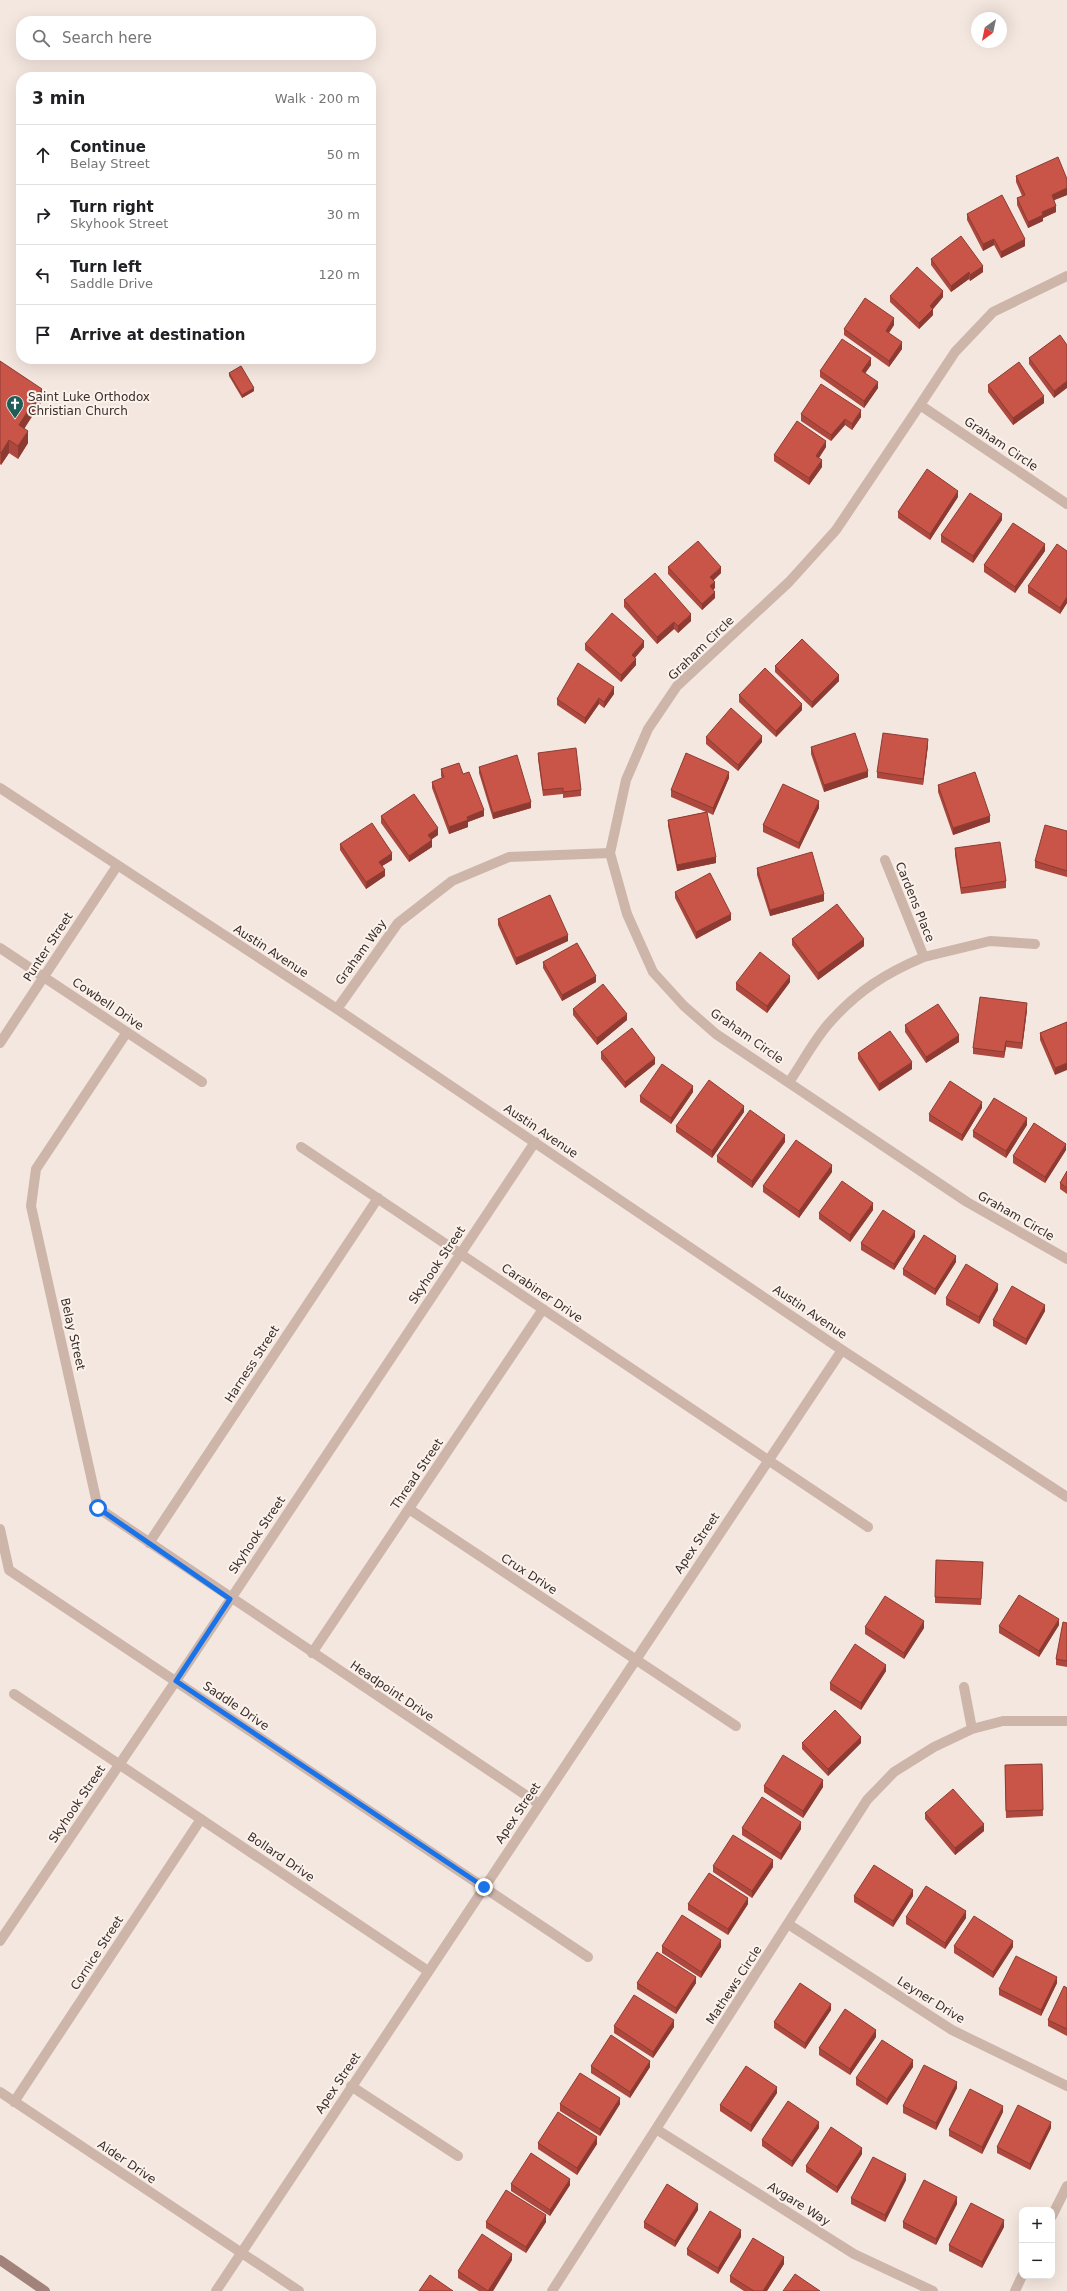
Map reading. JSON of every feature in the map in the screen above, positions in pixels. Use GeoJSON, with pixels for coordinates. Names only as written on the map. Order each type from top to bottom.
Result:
{"type":"FeatureCollection","features":[{"type":"Feature","properties":{"kind":"main road"},"geometry":{"type":"LineString","coordinates":[[0,2260],[45,2291]]}},
{"type":"Feature","properties":{"kind":"street","name":"Graham Circle"},"geometry":{"type":"LineString","coordinates":[[1067,276],[993,312],[955,352],[836,530],[789,582],[677,686],[648,728],[626,780],[610,853],[627,914],[653,972],[684,1006],[716,1034],[967,1202],[1067,1259]]}},
{"type":"Feature","properties":{"kind":"street","name":"Graham Circle"},"geometry":{"type":"LineString","coordinates":[[920,405],[1067,504]]}},
{"type":"Feature","properties":{"kind":"street","name":"Austin Avenue"},"geometry":{"type":"LineString","coordinates":[[0,788],[337,1010],[842,1350],[1067,1497]]}},
{"type":"Feature","properties":{"kind":"street","name":"Graham Way"},"geometry":{"type":"LineString","coordinates":[[337,1010],[398,923],[452,881],[509,857],[610,853]]}},
{"type":"Feature","properties":{"kind":"street","name":"Cardens Place"},"geometry":{"type":"LineString","coordinates":[[789,1082],[830,1021],[860,993],[890,972],[924,957],[885,860]]}},
{"type":"Feature","properties":{"kind":"street","name":"Punter Street"},"geometry":{"type":"LineString","coordinates":[[0,1043],[117,866]]}},
{"type":"Feature","properties":{"kind":"street"},"geometry":{"type":"LineString","coordinates":[[924,957],[990,942],[1035,944]]}},
{"type":"Feature","properties":{"kind":"street","name":"Cowbell Drive"},"geometry":{"type":"LineString","coordinates":[[0,948],[202,1082]]}},
{"type":"Feature","properties":{"kind":"street","name":"Belay Street"},"geometry":{"type":"LineString","coordinates":[[127,1032],[36,1169],[31,1206],[98,1508],[230,1599]]}},
{"type":"Feature","properties":{"kind":"street","name":"Skyhook Street"},"geometry":{"type":"LineString","coordinates":[[0,1941],[176,1681],[534,1142]]}},
{"type":"Feature","properties":{"kind":"street","name":"Carabiner Drive"},"geometry":{"type":"LineString","coordinates":[[301,1147],[868,1526]]}},
{"type":"Feature","properties":{"kind":"street","name":"Harness Street"},"geometry":{"type":"LineString","coordinates":[[149,1543],[378,1198]]}},
{"type":"Feature","properties":{"kind":"street","name":"Thread Street"},"geometry":{"type":"LineString","coordinates":[[312,1653],[543,1310]]}},
{"type":"Feature","properties":{"kind":"street","name":"Apex Street"},"geometry":{"type":"LineString","coordinates":[[216,2291],[428,1970],[842,1350]]}},
{"type":"Feature","properties":{"kind":"street","name":"Crux Drive"},"geometry":{"type":"LineString","coordinates":[[409,1509],[736,1726]]}},
{"type":"Feature","properties":{"kind":"street","name":"Saddle Drive"},"geometry":{"type":"LineString","coordinates":[[0,1529],[4,1571],[176,1681],[588,1957]]}},
{"type":"Feature","properties":{"kind":"street","name":"Headpoint Drive"},"geometry":{"type":"LineString","coordinates":[[230,1599],[539,1804]]}},
{"type":"Feature","properties":{"kind":"street"},"geometry":{"type":"LineString","coordinates":[[964,1687],[972,1729]]}},
{"type":"Feature","properties":{"kind":"street","name":"Bollard Drive"},"geometry":{"type":"LineString","coordinates":[[14,1694],[428,1970]]}},
{"type":"Feature","properties":{"kind":"street","name":"Mathews Circle"},"geometry":{"type":"LineString","coordinates":[[552,2291],[867,1800],[894,1772],[934,1747],[972,1729],[1003,1721],[1067,1721]]}},
{"type":"Feature","properties":{"kind":"street","name":"Cornice Street"},"geometry":{"type":"LineString","coordinates":[[14,2102],[201,1819]]}},
{"type":"Feature","properties":{"kind":"street","name":"Leyner Drive"},"geometry":{"type":"LineString","coordinates":[[788,1924],[952,2030],[1067,2086]]}},
{"type":"Feature","properties":{"kind":"street"},"geometry":{"type":"LineString","coordinates":[[351,2086],[458,2156]]}},
{"type":"Feature","properties":{"kind":"street","name":"Aider Drive"},"geometry":{"type":"LineString","coordinates":[[0,2092],[300,2291]]}},
{"type":"Feature","properties":{"kind":"street","name":"Avgare Way"},"geometry":{"type":"LineString","coordinates":[[656,2129],[854,2254],[933,2291]]}},
{"type":"Feature","properties":{"kind":"street"},"geometry":{"type":"LineString","coordinates":[[1055,2210],[1067,2186]]}},
{"type":"Feature","properties":{"kind":"street"},"geometry":{"type":"LineString","coordinates":[[1015,2291],[1021,2279]]}},
{"type":"Feature","properties":{"kind":"building"},"geometry":{"type":"Polygon","coordinates":[[[1058,157],[1067,179],[1067,188],[1052,195],[1056,206],[1042,212],[1043,215],[1028,222],[1017,198],[1025,195],[1016,176],[1058,157]]]}},
{"type":"Feature","properties":{"kind":"building"},"geometry":{"type":"Polygon","coordinates":[[[1002,195],[1025,239],[1001,252],[994,239],[983,244],[967,214],[1002,195]]]}},
{"type":"Feature","properties":{"kind":"building"},"geometry":{"type":"Polygon","coordinates":[[[961,236],[983,266],[970,275],[969,272],[951,286],[931,259],[961,236]]]}},
{"type":"Feature","properties":{"kind":"building"},"geometry":{"type":"Polygon","coordinates":[[[917,267],[943,291],[930,306],[933,309],[919,323],[890,296],[917,267]]]}},
{"type":"Feature","properties":{"kind":"building"},"geometry":{"type":"Polygon","coordinates":[[[865,298],[894,318],[886,331],[902,342],[889,361],[844,329],[865,298]]]}},
{"type":"Feature","properties":{"kind":"building"},"geometry":{"type":"Polygon","coordinates":[[[1060,335],[1067,345],[1067,381],[1054,391],[1029,358],[1060,335]]]}},
{"type":"Feature","properties":{"kind":"building"},"geometry":{"type":"Polygon","coordinates":[[[842,339],[871,358],[862,371],[878,382],[864,401],[820,371],[842,339]]]}},
{"type":"Feature","properties":{"kind":"building","name":"Saint Luke Orthodox Christian Church"},"geometry":{"type":"Polygon","coordinates":[[[0,361],[42,389],[19,425],[28,431],[18,446],[9,440],[1,453],[0,452],[0,361]]]}},
{"type":"Feature","properties":{"kind":"building"},"geometry":{"type":"Polygon","coordinates":[[[1019,362],[1044,396],[1013,418],[988,385],[1019,362]]]}},
{"type":"Feature","properties":{"kind":"building"},"geometry":{"type":"Polygon","coordinates":[[[241,366],[254,388],[242,395],[229,373],[241,366]]]}},
{"type":"Feature","properties":{"kind":"building"},"geometry":{"type":"Polygon","coordinates":[[[821,384],[861,410],[852,424],[845,419],[831,435],[801,414],[821,384]]]}},
{"type":"Feature","properties":{"kind":"building"},"geometry":{"type":"Polygon","coordinates":[[[797,421],[826,441],[816,456],[822,460],[809,478],[774,455],[797,421]]]}},
{"type":"Feature","properties":{"kind":"building"},"geometry":{"type":"Polygon","coordinates":[[[927,469],[958,491],[930,534],[898,512],[927,469]]]}},
{"type":"Feature","properties":{"kind":"building"},"geometry":{"type":"Polygon","coordinates":[[[970,493],[1002,514],[973,556],[941,535],[970,493]]]}},
{"type":"Feature","properties":{"kind":"building"},"geometry":{"type":"Polygon","coordinates":[[[1013,523],[1045,544],[1015,587],[984,565],[1013,523]]]}},
{"type":"Feature","properties":{"kind":"building"},"geometry":{"type":"Polygon","coordinates":[[[698,541],[721,567],[710,577],[715,582],[710,586],[715,592],[702,604],[668,567],[698,541]]]}},
{"type":"Feature","properties":{"kind":"building"},"geometry":{"type":"Polygon","coordinates":[[[1057,544],[1067,551],[1067,597],[1060,608],[1028,586],[1057,544]]]}},
{"type":"Feature","properties":{"kind":"building"},"geometry":{"type":"Polygon","coordinates":[[[655,573],[691,614],[678,626],[674,622],[657,637],[624,600],[655,573]]]}},
{"type":"Feature","properties":{"kind":"building"},"geometry":{"type":"Polygon","coordinates":[[[612,613],[644,641],[632,655],[636,659],[621,675],[585,644],[612,613]]]}},
{"type":"Feature","properties":{"kind":"building"},"geometry":{"type":"Polygon","coordinates":[[[802,639],[839,675],[812,702],[775,666],[802,639]]]}},
{"type":"Feature","properties":{"kind":"building"},"geometry":{"type":"Polygon","coordinates":[[[578,663],[614,687],[604,702],[599,698],[585,718],[557,699],[578,663]]]}},
{"type":"Feature","properties":{"kind":"building"},"geometry":{"type":"Polygon","coordinates":[[[765,668],[802,704],[776,731],[739,695],[765,668]]]}},
{"type":"Feature","properties":{"kind":"building"},"geometry":{"type":"Polygon","coordinates":[[[731,708],[762,736],[738,765],[706,737],[731,708]]]}},
{"type":"Feature","properties":{"kind":"building"},"geometry":{"type":"Polygon","coordinates":[[[855,733],[868,771],[824,785],[811,747],[855,733]]]}},
{"type":"Feature","properties":{"kind":"building"},"geometry":{"type":"Polygon","coordinates":[[[883,733],[928,739],[923,779],[877,772],[883,733]]]}},
{"type":"Feature","properties":{"kind":"building"},"geometry":{"type":"Polygon","coordinates":[[[576,748],[581,790],[563,792],[563,788],[543,790],[538,753],[576,748]]]}},
{"type":"Feature","properties":{"kind":"building"},"geometry":{"type":"Polygon","coordinates":[[[686,753],[729,772],[713,808],[671,790],[686,753]]]}},
{"type":"Feature","properties":{"kind":"building"},"geometry":{"type":"Polygon","coordinates":[[[517,755],[531,802],[493,813],[479,767],[517,755]]]}},
{"type":"Feature","properties":{"kind":"building"},"geometry":{"type":"Polygon","coordinates":[[[459,763],[463,774],[469,772],[484,810],[467,817],[468,820],[449,827],[432,782],[444,777],[441,769],[459,763]]]}},
{"type":"Feature","properties":{"kind":"building"},"geometry":{"type":"Polygon","coordinates":[[[975,772],[990,816],[953,828],[938,785],[975,772]]]}},
{"type":"Feature","properties":{"kind":"building"},"geometry":{"type":"Polygon","coordinates":[[[783,784],[819,801],[799,843],[763,825],[783,784]]]}},
{"type":"Feature","properties":{"kind":"building"},"geometry":{"type":"Polygon","coordinates":[[[414,794],[438,828],[428,835],[432,840],[409,856],[381,816],[414,794]]]}},
{"type":"Feature","properties":{"kind":"building"},"geometry":{"type":"Polygon","coordinates":[[[707,812],[716,857],[677,865],[668,820],[707,812]]]}},
{"type":"Feature","properties":{"kind":"building"},"geometry":{"type":"Polygon","coordinates":[[[372,823],[392,853],[379,862],[385,870],[366,882],[340,844],[372,823]]]}},
{"type":"Feature","properties":{"kind":"building"},"geometry":{"type":"Polygon","coordinates":[[[1045,825],[1067,831],[1067,871],[1035,861],[1045,825]]]}},
{"type":"Feature","properties":{"kind":"building"},"geometry":{"type":"Polygon","coordinates":[[[1000,842],[1006,881],[961,888],[955,848],[1000,842]]]}},
{"type":"Feature","properties":{"kind":"building"},"geometry":{"type":"Polygon","coordinates":[[[812,852],[824,894],[770,910],[757,868],[812,852]]]}},
{"type":"Feature","properties":{"kind":"building"},"geometry":{"type":"Polygon","coordinates":[[[710,873],[731,914],[696,932],[675,892],[710,873]]]}},
{"type":"Feature","properties":{"kind":"building"},"geometry":{"type":"Polygon","coordinates":[[[550,895],[568,935],[516,958],[498,919],[550,895]]]}},
{"type":"Feature","properties":{"kind":"building"},"geometry":{"type":"Polygon","coordinates":[[[837,904],[864,939],[818,973],[792,939],[837,904]]]}},
{"type":"Feature","properties":{"kind":"building"},"geometry":{"type":"Polygon","coordinates":[[[577,943],[596,976],[562,995],[543,962],[577,943]]]}},
{"type":"Feature","properties":{"kind":"building"},"geometry":{"type":"Polygon","coordinates":[[[760,952],[790,976],[767,1006],[736,983],[760,952]]]}},
{"type":"Feature","properties":{"kind":"building"},"geometry":{"type":"Polygon","coordinates":[[[603,984],[627,1014],[597,1038],[573,1009],[603,984]]]}},
{"type":"Feature","properties":{"kind":"building"},"geometry":{"type":"Polygon","coordinates":[[[980,997],[1027,1003],[1022,1043],[1006,1041],[1004,1052],[973,1048],[980,997]]]}},
{"type":"Feature","properties":{"kind":"building"},"geometry":{"type":"Polygon","coordinates":[[[938,1004],[959,1035],[926,1057],[905,1025],[938,1004]]]}},
{"type":"Feature","properties":{"kind":"building"},"geometry":{"type":"Polygon","coordinates":[[[1067,1022],[1067,1063],[1055,1068],[1040,1033],[1067,1022]]]}},
{"type":"Feature","properties":{"kind":"building"},"geometry":{"type":"Polygon","coordinates":[[[632,1028],[655,1058],[625,1082],[601,1052],[632,1028]]]}},
{"type":"Feature","properties":{"kind":"building"},"geometry":{"type":"Polygon","coordinates":[[[890,1031],[912,1062],[879,1084],[858,1053],[890,1031]]]}},
{"type":"Feature","properties":{"kind":"building"},"geometry":{"type":"Polygon","coordinates":[[[662,1064],[693,1086],[671,1118],[640,1096],[662,1064]]]}},
{"type":"Feature","properties":{"kind":"building"},"geometry":{"type":"Polygon","coordinates":[[[709,1080],[744,1106],[712,1151],[676,1126],[709,1080]]]}},
{"type":"Feature","properties":{"kind":"building"},"geometry":{"type":"Polygon","coordinates":[[[950,1081],[982,1102],[962,1135],[929,1114],[950,1081]]]}},
{"type":"Feature","properties":{"kind":"building"},"geometry":{"type":"Polygon","coordinates":[[[994,1098],[1027,1118],[1006,1151],[973,1131],[994,1098]]]}},
{"type":"Feature","properties":{"kind":"building"},"geometry":{"type":"Polygon","coordinates":[[[750,1110],[785,1135],[752,1181],[717,1156],[750,1110]]]}},
{"type":"Feature","properties":{"kind":"building"},"geometry":{"type":"Polygon","coordinates":[[[1034,1123],[1066,1144],[1045,1177],[1013,1156],[1034,1123]]]}},
{"type":"Feature","properties":{"kind":"building"},"geometry":{"type":"Polygon","coordinates":[[[796,1140],[832,1165],[799,1211],[763,1186],[796,1140]]]}},
{"type":"Feature","properties":{"kind":"building"},"geometry":{"type":"Polygon","coordinates":[[[1067,1171],[1067,1188],[1060,1183],[1067,1171]]]}},
{"type":"Feature","properties":{"kind":"building"},"geometry":{"type":"Polygon","coordinates":[[[842,1181],[873,1203],[850,1235],[819,1213],[842,1181]]]}},
{"type":"Feature","properties":{"kind":"building"},"geometry":{"type":"Polygon","coordinates":[[[883,1210],[915,1231],[894,1264],[861,1243],[883,1210]]]}},
{"type":"Feature","properties":{"kind":"building"},"geometry":{"type":"Polygon","coordinates":[[[924,1235],[956,1256],[935,1289],[903,1269],[924,1235]]]}},
{"type":"Feature","properties":{"kind":"building"},"geometry":{"type":"Polygon","coordinates":[[[966,1264],[998,1284],[979,1317],[946,1298],[966,1264]]]}},
{"type":"Feature","properties":{"kind":"building"},"geometry":{"type":"Polygon","coordinates":[[[1012,1286],[1045,1305],[1026,1339],[993,1320],[1012,1286]]]}},
{"type":"Feature","properties":{"kind":"building"},"geometry":{"type":"Polygon","coordinates":[[[936,1560],[983,1562],[981,1599],[935,1597],[936,1560]]]}},
{"type":"Feature","properties":{"kind":"building"},"geometry":{"type":"Polygon","coordinates":[[[1019,1595],[1059,1619],[1039,1651],[999,1626],[1019,1595]]]}},
{"type":"Feature","properties":{"kind":"building"},"geometry":{"type":"Polygon","coordinates":[[[885,1596],[924,1621],[904,1653],[865,1627],[885,1596]]]}},
{"type":"Feature","properties":{"kind":"building"},"geometry":{"type":"Polygon","coordinates":[[[1063,1622],[1067,1623],[1067,1661],[1056,1659],[1063,1622]]]}},
{"type":"Feature","properties":{"kind":"building"},"geometry":{"type":"Polygon","coordinates":[[[855,1644],[886,1665],[861,1703],[830,1683],[855,1644]]]}},
{"type":"Feature","properties":{"kind":"building"},"geometry":{"type":"Polygon","coordinates":[[[835,1710],[861,1737],[828,1769],[802,1743],[835,1710]]]}},
{"type":"Feature","properties":{"kind":"building"},"geometry":{"type":"Polygon","coordinates":[[[783,1755],[823,1780],[803,1811],[764,1786],[783,1755]]]}},
{"type":"Feature","properties":{"kind":"building"},"geometry":{"type":"Polygon","coordinates":[[[1042,1764],[1043,1810],[1006,1811],[1005,1765],[1042,1764]]]}},
{"type":"Feature","properties":{"kind":"building"},"geometry":{"type":"Polygon","coordinates":[[[953,1789],[984,1824],[955,1848],[925,1813],[953,1789]]]}},
{"type":"Feature","properties":{"kind":"building"},"geometry":{"type":"Polygon","coordinates":[[[762,1797],[801,1822],[781,1854],[742,1828],[762,1797]]]}},
{"type":"Feature","properties":{"kind":"building"},"geometry":{"type":"Polygon","coordinates":[[[733,1835],[773,1860],[752,1891],[713,1866],[733,1835]]]}},
{"type":"Feature","properties":{"kind":"building"},"geometry":{"type":"Polygon","coordinates":[[[874,1865],[913,1890],[893,1921],[854,1896],[874,1865]]]}},
{"type":"Feature","properties":{"kind":"building"},"geometry":{"type":"Polygon","coordinates":[[[709,1873],[748,1898],[728,1929],[688,1904],[709,1873]]]}},
{"type":"Feature","properties":{"kind":"building"},"geometry":{"type":"Polygon","coordinates":[[[926,1886],[966,1911],[945,1943],[906,1917],[926,1886]]]}},
{"type":"Feature","properties":{"kind":"building"},"geometry":{"type":"Polygon","coordinates":[[[682,1915],[721,1940],[701,1972],[662,1946],[682,1915]]]}},
{"type":"Feature","properties":{"kind":"building"},"geometry":{"type":"Polygon","coordinates":[[[974,1916],[1013,1941],[993,1972],[954,1946],[974,1916]]]}},
{"type":"Feature","properties":{"kind":"building"},"geometry":{"type":"Polygon","coordinates":[[[657,1952],[696,1977],[676,2008],[637,1983],[657,1952]]]}},
{"type":"Feature","properties":{"kind":"building"},"geometry":{"type":"Polygon","coordinates":[[[1016,1956],[1057,1977],[1041,2010],[999,1989],[1016,1956]]]}},
{"type":"Feature","properties":{"kind":"building"},"geometry":{"type":"Polygon","coordinates":[[[800,1983],[831,2004],[805,2043],[774,2022],[800,1983]]]}},
{"type":"Feature","properties":{"kind":"building"},"geometry":{"type":"Polygon","coordinates":[[[1064,1986],[1067,1988],[1067,2029],[1048,2020],[1064,1986]]]}},
{"type":"Feature","properties":{"kind":"building"},"geometry":{"type":"Polygon","coordinates":[[[634,1995],[674,2020],[653,2052],[614,2026],[634,1995]]]}},
{"type":"Feature","properties":{"kind":"building"},"geometry":{"type":"Polygon","coordinates":[[[845,2009],[876,2030],[850,2069],[819,2048],[845,2009]]]}},
{"type":"Feature","properties":{"kind":"building"},"geometry":{"type":"Polygon","coordinates":[[[611,2035],[650,2061],[630,2092],[591,2066],[611,2035]]]}},
{"type":"Feature","properties":{"kind":"building"},"geometry":{"type":"Polygon","coordinates":[[[882,2040],[913,2060],[887,2099],[856,2078],[882,2040]]]}},
{"type":"Feature","properties":{"kind":"building"},"geometry":{"type":"Polygon","coordinates":[[[924,2065],[957,2082],[936,2123],[903,2106],[924,2065]]]}},
{"type":"Feature","properties":{"kind":"building"},"geometry":{"type":"Polygon","coordinates":[[[746,2066],[777,2087],[751,2125],[720,2105],[746,2066]]]}},
{"type":"Feature","properties":{"kind":"building"},"geometry":{"type":"Polygon","coordinates":[[[580,2073],[620,2098],[600,2129],[560,2104],[580,2073]]]}},
{"type":"Feature","properties":{"kind":"building"},"geometry":{"type":"Polygon","coordinates":[[[970,2089],[1003,2106],[982,2147],[949,2130],[970,2089]]]}},
{"type":"Feature","properties":{"kind":"building"},"geometry":{"type":"Polygon","coordinates":[[[788,2101],[819,2122],[792,2161],[762,2140],[788,2101]]]}},
{"type":"Feature","properties":{"kind":"building"},"geometry":{"type":"Polygon","coordinates":[[[1018,2105],[1051,2122],[1030,2164],[997,2147],[1018,2105]]]}},
{"type":"Feature","properties":{"kind":"building"},"geometry":{"type":"Polygon","coordinates":[[[558,2112],[597,2137],[577,2168],[538,2143],[558,2112]]]}},
{"type":"Feature","properties":{"kind":"building"},"geometry":{"type":"Polygon","coordinates":[[[831,2127],[862,2148],[837,2187],[806,2166],[831,2127]]]}},
{"type":"Feature","properties":{"kind":"building"},"geometry":{"type":"Polygon","coordinates":[[[531,2153],[570,2179],[550,2210],[511,2184],[531,2153]]]}},
{"type":"Feature","properties":{"kind":"building"},"geometry":{"type":"Polygon","coordinates":[[[873,2157],[906,2174],[885,2215],[851,2198],[873,2157]]]}},
{"type":"Feature","properties":{"kind":"building"},"geometry":{"type":"Polygon","coordinates":[[[924,2180],[957,2197],[936,2239],[903,2222],[924,2180]]]}},
{"type":"Feature","properties":{"kind":"building"},"geometry":{"type":"Polygon","coordinates":[[[667,2184],[698,2204],[675,2241],[644,2222],[667,2184]]]}},
{"type":"Feature","properties":{"kind":"building"},"geometry":{"type":"Polygon","coordinates":[[[506,2190],[546,2215],[526,2247],[486,2222],[506,2190]]]}},
{"type":"Feature","properties":{"kind":"building"},"geometry":{"type":"Polygon","coordinates":[[[971,2203],[1004,2220],[982,2262],[949,2245],[971,2203]]]}},
{"type":"Feature","properties":{"kind":"building"},"geometry":{"type":"Polygon","coordinates":[[[710,2211],[741,2230],[718,2268],[687,2249],[710,2211]]]}},
{"type":"Feature","properties":{"kind":"building"},"geometry":{"type":"Polygon","coordinates":[[[482,2234],[512,2254],[488,2291],[458,2271],[482,2234]]]}},
{"type":"Feature","properties":{"kind":"building"},"geometry":{"type":"Polygon","coordinates":[[[753,2238],[784,2257],[763,2291],[754,2291],[730,2276],[753,2238]]]}},
{"type":"Feature","properties":{"kind":"building"},"geometry":{"type":"Polygon","coordinates":[[[795,2274],[820,2291],[783,2291],[795,2274]]]}},
{"type":"Feature","properties":{"kind":"building"},"geometry":{"type":"Polygon","coordinates":[[[430,2275],[453,2291],[419,2291],[430,2275]]]}},
{"type":"Feature","properties":{"kind":"place","name":"Saint Luke Orthodox Christian Church"},"geometry":{"type":"Point","coordinates":[15,419]}},
{"type":"Feature","properties":{"kind":"route"},"geometry":{"type":"LineString","coordinates":[[98,1508],[230,1599],[176,1681],[484,1887]]}}]}
